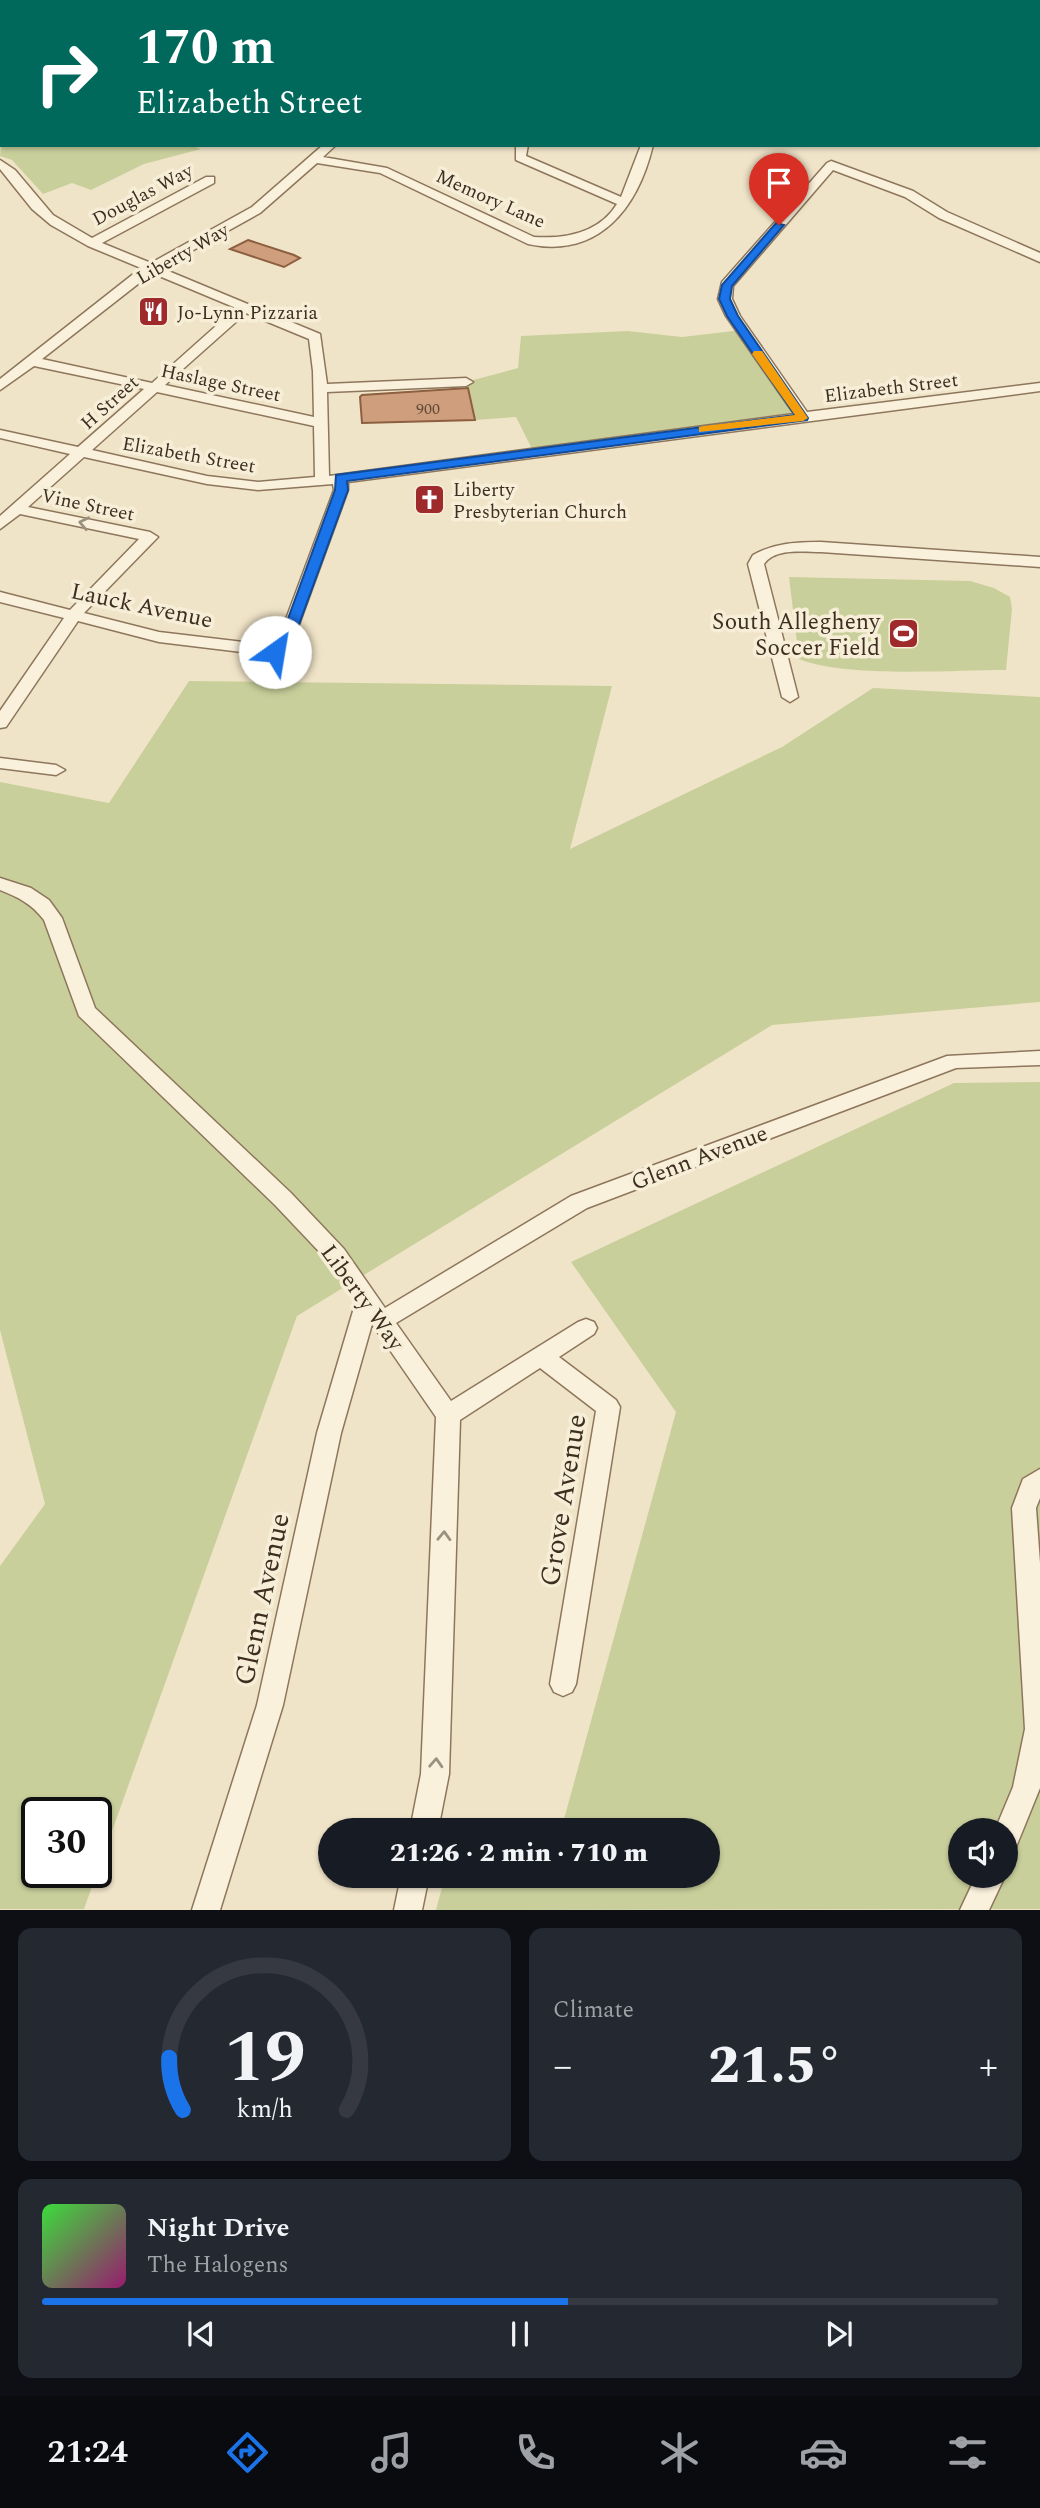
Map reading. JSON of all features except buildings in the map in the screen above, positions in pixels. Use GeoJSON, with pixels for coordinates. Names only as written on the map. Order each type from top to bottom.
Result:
{"type":"FeatureCollection","features":[{"type":"Feature","properties":{"kind":"street","name":"Liberty Way"},"geometry":{"type":"LineString","coordinates":[[0,386],[151,268],[245,218],[328,147]]}},
{"type":"Feature","properties":{"kind":"street"},"geometry":{"type":"LineString","coordinates":[[522,147],[520,158],[622,202]]}},
{"type":"Feature","properties":{"kind":"street","name":"Memory Lane"},"geometry":{"type":"LineString","coordinates":[[314,159],[383,170],[532,241],[563,242],[609,223],[640,169],[647,147]]}},
{"type":"Feature","properties":{"kind":"street"},"geometry":{"type":"LineString","coordinates":[[0,164],[38,209],[61,227],[92,243],[315,337],[320,371],[321,481]]}},
{"type":"Feature","properties":{"kind":"street"},"geometry":{"type":"LineString","coordinates":[[803,418],[733,316],[725,299],[727,285],[831,165],[909,194],[943,215],[1040,258]]}},
{"type":"Feature","properties":{"kind":"street","name":"Douglas Way"},"geometry":{"type":"LineString","coordinates":[[92,243],[210,180]]}},
{"type":"Feature","properties":{"kind":"street","name":"H Street"},"geometry":{"type":"LineString","coordinates":[[0,524],[244,308]]}},
{"type":"Feature","properties":{"kind":"street","name":"Haslage Street"},"geometry":{"type":"LineString","coordinates":[[32,361],[321,423]]}},
{"type":"Feature","properties":{"kind":"street"},"geometry":{"type":"LineString","coordinates":[[320,388],[466,382]]}},
{"type":"Feature","properties":{"kind":"street","name":"Elizabeth Street"},"geometry":{"type":"LineString","coordinates":[[0,434],[80,453],[239,485],[258,486],[321,481],[1040,387]]}},
{"type":"Feature","properties":{"kind":"street","name":"Lauck Avenue"},"geometry":{"type":"LineString","coordinates":[[0,597],[159,637],[275,652],[284,649],[341,490],[340,478]]}},
{"type":"Feature","properties":{"kind":"street","name":"Vine Street"},"geometry":{"type":"LineString","coordinates":[[18,509],[150,537],[74,615]]}},
{"type":"Feature","properties":{"kind":"street"},"geometry":{"type":"LineString","coordinates":[[790,697],[756,564],[758,558],[767,552],[792,547],[821,547],[1040,562]]}},
{"type":"Feature","properties":{"kind":"street"},"geometry":{"type":"LineString","coordinates":[[0,723],[74,615]]}},
{"type":"Feature","properties":{"kind":"street"},"geometry":{"type":"LineString","coordinates":[[0,763],[56,770]]}},
{"type":"Feature","properties":{"kind":"street","name":"Liberty Way"},"geometry":{"type":"LineString","coordinates":[[0,884],[24,892],[42,904],[53,918],[78,994],[86,1010],[283,1199],[336,1255],[448,1415]]}},
{"type":"Feature","properties":{"kind":"street","name":"Glenn Avenue"},"geometry":{"type":"LineString","coordinates":[[382,1321],[579,1202],[954,1061],[1040,1058]]}},
{"type":"Feature","properties":{"kind":"street","name":"Glenn Avenue"},"geometry":{"type":"LineString","coordinates":[[206,1909],[270,1705],[329,1433],[367,1300]]}},
{"type":"Feature","properties":{"kind":"street"},"geometry":{"type":"LineString","coordinates":[[426,1818],[435,1774],[448,1415],[586,1328]]}},
{"type":"Feature","properties":{"kind":"street","name":"Grove Avenue"},"geometry":{"type":"LineString","coordinates":[[541,1356],[608,1407],[563,1684]]}},
{"type":"Feature","properties":{"kind":"street"},"geometry":{"type":"LineString","coordinates":[[1014,1818],[1027,1787],[1038,1728],[1024,1508],[1032,1486],[1040,1479]]}},
{"type":"Feature","properties":{"kind":"street"},"geometry":{"type":"LineString","coordinates":[[408,1909],[412,1888]]}},
{"type":"Feature","properties":{"kind":"street"},"geometry":{"type":"LineString","coordinates":[[974,1909],[985,1888]]}},
{"type":"Feature","properties":{"kind":"green space"},"geometry":{"type":"Polygon","coordinates":[[[1,147],[201,149],[144,164],[91,190],[72,183],[43,194],[12,160],[0,156],[1,147]]]}},
{"type":"Feature","properties":{"kind":"green space"},"geometry":{"type":"Polygon","coordinates":[[[742,330],[803,417],[533,451],[516,417],[475,420],[466,382],[518,368],[521,336],[628,331],[682,337],[742,330]]]}},
{"type":"Feature","properties":{"kind":"green space","name":"South Allegheny Soccer Field"},"geometry":{"type":"Polygon","coordinates":[[[789,577],[970,581],[994,588],[1010,597],[1012,609],[1006,670],[870,671],[819,665],[799,659],[789,577]]]}},
{"type":"Feature","properties":{"kind":"green space"},"geometry":{"type":"Polygon","coordinates":[[[189,681],[612,686],[570,849],[782,747],[873,688],[1040,697],[1040,1002],[772,1025],[297,1316],[112,1831],[112,1797],[21,1797],[21,1888],[92,1888],[84,1909],[0,1909],[0,1566],[45,1504],[0,1330],[0,782],[109,803],[189,681]]]}},
{"type":"Feature","properties":{"kind":"green space"},"geometry":{"type":"Polygon","coordinates":[[[1040,1082],[1040,1909],[436,1910],[442,1888],[720,1888],[720,1818],[564,1818],[676,1412],[571,1262],[954,1083],[1040,1082]]]}},
{"type":"Feature","properties":{"kind":"slow traffic"},"geometry":{"type":"LineString","coordinates":[[703,430],[803,418],[758,354]]}},
{"type":"Feature","properties":{"kind":"place","name":"Jo-Lynn Pizzaria"},"geometry":{"type":"Point","coordinates":[154,312]}},
{"type":"Feature","properties":{"kind":"place","name":"Liberty Presbyterian Church"},"geometry":{"type":"Point","coordinates":[430,500]}},
{"type":"Feature","properties":{"kind":"place","name":"South Allegheny Soccer Field"},"geometry":{"type":"Point","coordinates":[903,634]}},
{"type":"Feature","properties":{"kind":"route"},"geometry":{"type":"LineString","coordinates":[[275,652],[284,649],[341,490],[340,478],[803,418],[733,316],[725,299],[727,285],[779,225]]}}]}
